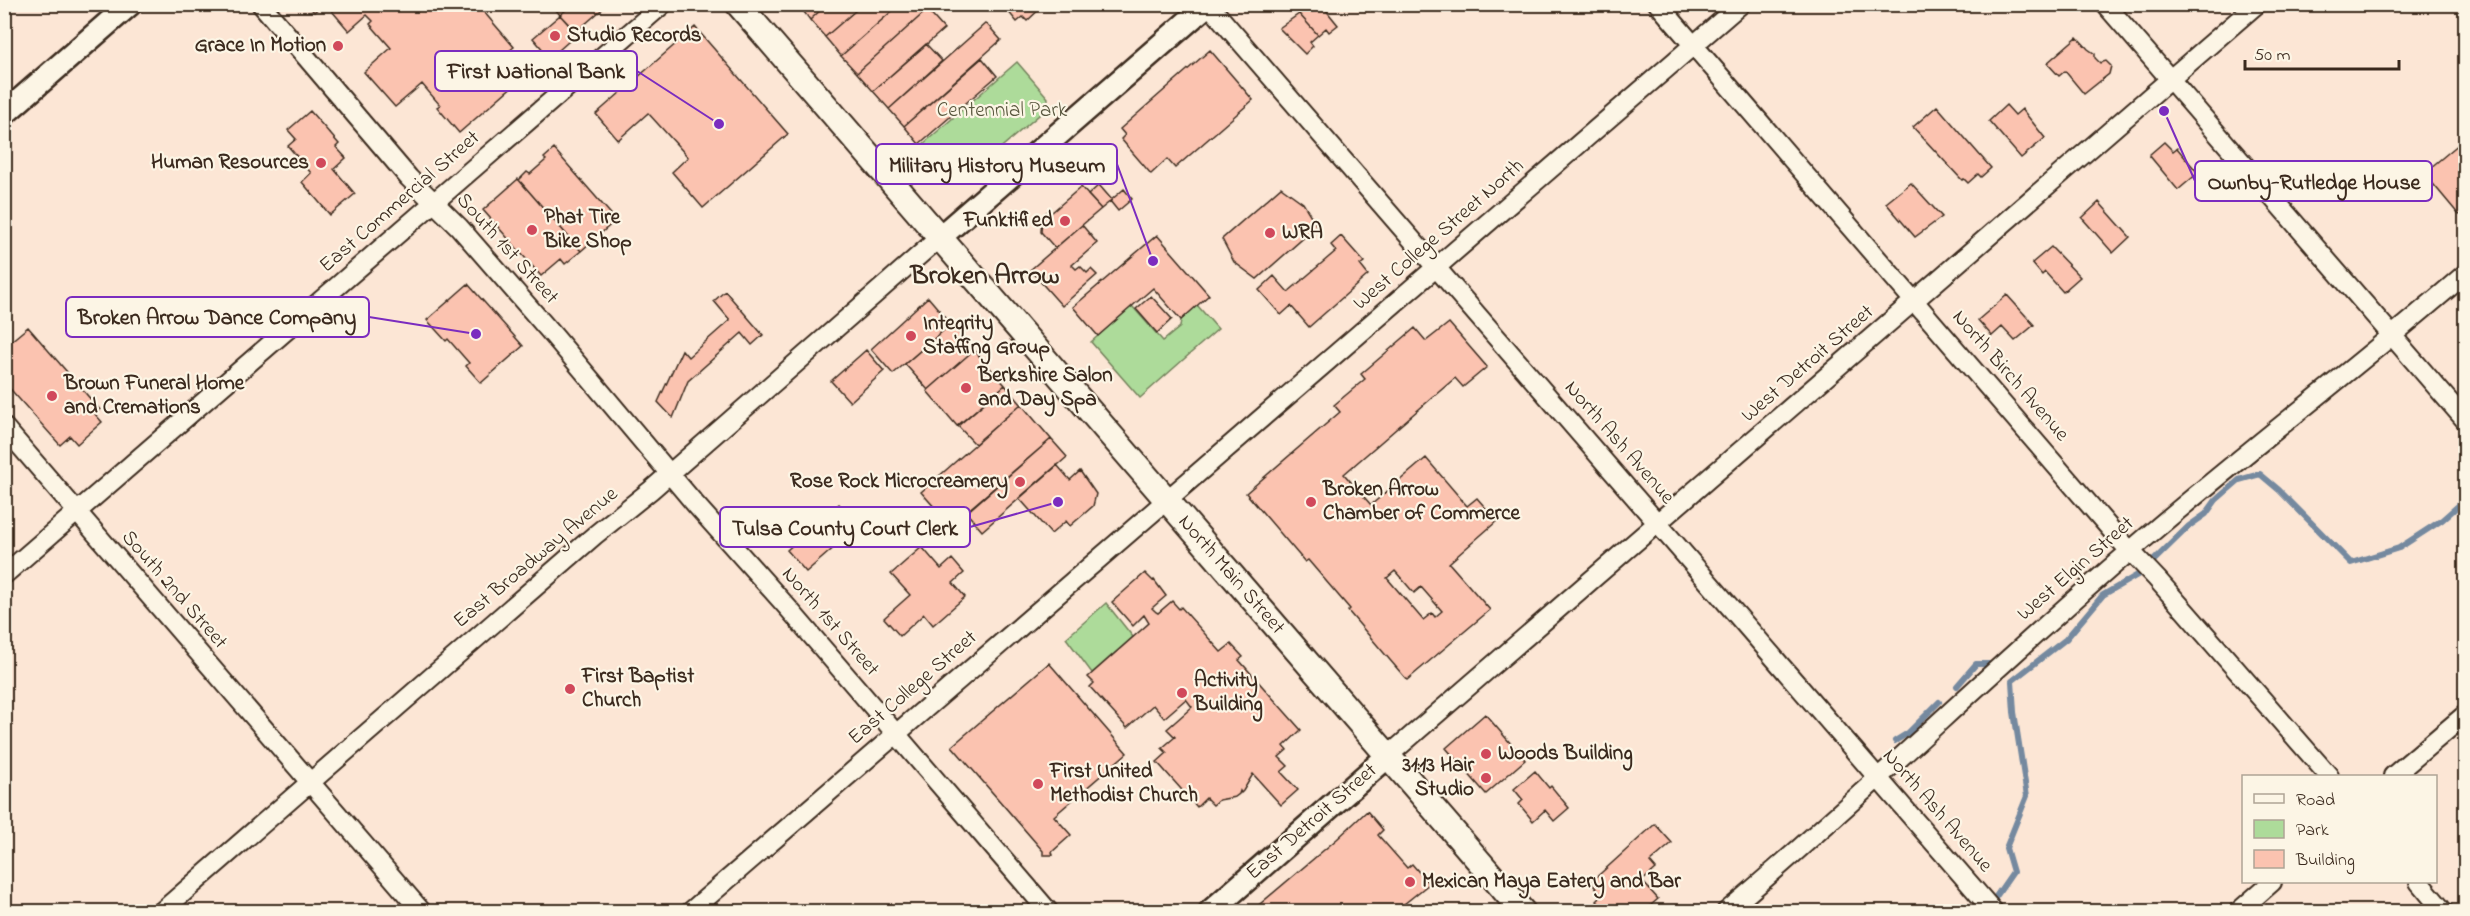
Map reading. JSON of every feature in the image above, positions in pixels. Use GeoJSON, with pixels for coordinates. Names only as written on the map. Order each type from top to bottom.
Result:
{"type":"FeatureCollection","features":[{"type":"Feature","properties":{"kind":"main road","name":"North Main Street"},"geometry":{"type":"LineString","coordinates":[[738,4],[1523,912]]}},
{"type":"Feature","properties":{"kind":"street"},"geometry":{"type":"LineString","coordinates":[[4,114],[130,4]]}},
{"type":"Feature","properties":{"kind":"street","name":"South 1st Street"},"geometry":{"type":"LineString","coordinates":[[261,4],[409,178],[459,227],[554,336],[669,473]]}},
{"type":"Feature","properties":{"kind":"street","name":"East Commercial Street"},"geometry":{"type":"LineString","coordinates":[[4,575],[663,4]]}},
{"type":"Feature","properties":{"kind":"street"},"geometry":{"type":"LineString","coordinates":[[939,238],[1208,4]]}},
{"type":"Feature","properties":{"kind":"street","name":"North Ash Avenue"},"geometry":{"type":"LineString","coordinates":[[1208,4],[1994,912]]}},
{"type":"Feature","properties":{"kind":"street","name":"North Birch Avenue"},"geometry":{"type":"LineString","coordinates":[[1658,4],[2327,775]]}},
{"type":"Feature","properties":{"kind":"street","name":"West College Street North"},"geometry":{"type":"LineString","coordinates":[[1166,500],[1741,4]]}},
{"type":"Feature","properties":{"kind":"street"},"geometry":{"type":"LineString","coordinates":[[2105,4],[2466,421]]}},
{"type":"Feature","properties":{"kind":"street","name":"West Detroit Street"},"geometry":{"type":"LineString","coordinates":[[1388,756],[2257,4]]}},
{"type":"Feature","properties":{"kind":"street","name":"East Broadway Avenue"},"geometry":{"type":"LineString","coordinates":[[161,912],[939,238]]}},
{"type":"Feature","properties":{"kind":"street","name":"West Elgin Street"},"geometry":{"type":"LineString","coordinates":[[1726,912],[2135,555],[2466,273]]}},
{"type":"Feature","properties":{"kind":"street","name":"South 2nd Street"},"geometry":{"type":"LineString","coordinates":[[4,427],[422,912]]}},
{"type":"Feature","properties":{"kind":"street","name":"North 1st Street"},"geometry":{"type":"LineString","coordinates":[[669,473],[896,732],[1049,912]]}},
{"type":"Feature","properties":{"kind":"street","name":"East College Street"},"geometry":{"type":"LineString","coordinates":[[690,912],[1166,500]]}},
{"type":"Feature","properties":{"kind":"street"},"geometry":{"type":"LineString","coordinates":[[2395,775],[2466,714]]}},
{"type":"Feature","properties":{"kind":"street","name":"East Detroit Street"},"geometry":{"type":"LineString","coordinates":[[1210,912],[1388,756]]}},
{"type":"Feature","properties":{"kind":"street"},"geometry":{"type":"LineString","coordinates":[[2238,912],[2271,883]]}},
{"type":"Feature","properties":{"kind":"street"},"geometry":{"type":"LineString","coordinates":[[2420,883],[2444,912]]}},
{"type":"Feature","properties":{"kind":"green space","name":"Centennial Park"},"geometry":{"type":"Polygon","coordinates":[[[1017,62],[1048,98],[1046,109],[969,175],[951,178],[922,145],[1017,62]]]}},
{"type":"Feature","properties":{"kind":"green space"},"geometry":{"type":"Polygon","coordinates":[[[1197,305],[1218,329],[1140,398],[1091,342],[1132,306],[1163,341],[1180,327],[1181,320],[1197,305]]]}},
{"type":"Feature","properties":{"kind":"green space"},"geometry":{"type":"Polygon","coordinates":[[[1106,603],[1133,637],[1092,673],[1066,638],[1106,603]]]}},
{"type":"Feature","properties":{"kind":"building"},"geometry":{"type":"Polygon","coordinates":[[[307,4],[323,4],[314,12],[307,4]]]}},
{"type":"Feature","properties":{"kind":"building"},"geometry":{"type":"Polygon","coordinates":[[[326,4],[477,4],[514,47],[504,55],[523,77],[459,133],[437,107],[440,105],[422,84],[395,107],[364,72],[391,48],[370,24],[373,21],[367,15],[349,31],[326,4]]]}},
{"type":"Feature","properties":{"kind":"building"},"geometry":{"type":"Polygon","coordinates":[[[551,4],[573,4],[560,15],[551,4]]]}},
{"type":"Feature","properties":{"kind":"building"},"geometry":{"type":"Polygon","coordinates":[[[573,4],[608,4],[576,32],[560,15],[573,4]]]}},
{"type":"Feature","properties":{"kind":"building"},"geometry":{"type":"Polygon","coordinates":[[[798,4],[827,4],[810,20],[798,4]]]}},
{"type":"Feature","properties":{"kind":"building"},"geometry":{"type":"Polygon","coordinates":[[[827,4],[863,4],[825,37],[810,20],[827,4]]]}},
{"type":"Feature","properties":{"kind":"building"},"geometry":{"type":"Polygon","coordinates":[[[863,4],[900,4],[841,56],[825,37],[863,4]]]}},
{"type":"Feature","properties":{"kind":"building"},"geometry":{"type":"Polygon","coordinates":[[[900,4],[922,4],[927,10],[857,73],[841,56],[900,4]]]}},
{"type":"Feature","properties":{"kind":"building"},"geometry":{"type":"Polygon","coordinates":[[[1002,4],[1045,4],[1027,21],[1023,17],[1017,22],[1002,4]]]}},
{"type":"Feature","properties":{"kind":"building"},"geometry":{"type":"Polygon","coordinates":[[[1307,4],[1321,4],[1338,25],[1329,32],[1326,28],[1318,35],[1299,14],[1307,4]]]}},
{"type":"Feature","properties":{"kind":"building"},"geometry":{"type":"Polygon","coordinates":[[[927,10],[944,29],[873,91],[857,73],[927,10]]]}},
{"type":"Feature","properties":{"kind":"building"},"geometry":{"type":"Polygon","coordinates":[[[1299,14],[1318,35],[1310,42],[1313,46],[1305,54],[1279,28],[1299,14]]]}},
{"type":"Feature","properties":{"kind":"building","name":"Studio Records"},"geometry":{"type":"Polygon","coordinates":[[[560,15],[577,34],[550,58],[533,38],[560,15]]]}},
{"type":"Feature","properties":{"kind":"building"},"geometry":{"type":"Polygon","coordinates":[[[986,23],[1001,40],[904,126],[889,109],[986,23]]]}},
{"type":"Feature","properties":{"kind":"building"},"geometry":{"type":"Polygon","coordinates":[[[695,27],[788,134],[703,208],[672,172],[688,157],[648,113],[618,140],[596,114],[695,27]]]}},
{"type":"Feature","properties":{"kind":"building"},"geometry":{"type":"Polygon","coordinates":[[[2077,37],[2095,54],[2095,58],[2100,63],[2106,61],[2111,66],[2109,74],[2084,94],[2065,71],[2059,76],[2047,63],[2077,37]]]}},
{"type":"Feature","properties":{"kind":"building"},"geometry":{"type":"Polygon","coordinates":[[[926,44],[942,61],[889,109],[873,91],[926,44]]]}},
{"type":"Feature","properties":{"kind":"building"},"geometry":{"type":"Polygon","coordinates":[[[1210,50],[1253,100],[1175,168],[1167,159],[1151,174],[1121,139],[1125,135],[1120,129],[1210,50]]]}},
{"type":"Feature","properties":{"kind":"building"},"geometry":{"type":"Polygon","coordinates":[[[982,58],[997,76],[919,144],[904,126],[982,58]]]}},
{"type":"Feature","properties":{"kind":"building"},"geometry":{"type":"Polygon","coordinates":[[[2006,105],[2015,115],[2022,109],[2045,138],[2021,158],[1989,121],[2006,105]]]}},
{"type":"Feature","properties":{"kind":"building"},"geometry":{"type":"Polygon","coordinates":[[[1937,106],[1991,168],[1981,177],[1978,174],[1968,183],[1962,180],[1913,127],[1937,106]]]}},
{"type":"Feature","properties":{"kind":"building","name":"Human Resources"},"geometry":{"type":"Polygon","coordinates":[[[310,111],[339,144],[336,147],[346,158],[334,169],[355,194],[330,215],[302,182],[311,173],[288,146],[296,139],[288,130],[310,111]]]}},
{"type":"Feature","properties":{"kind":"building"},"geometry":{"type":"Polygon","coordinates":[[[2466,138],[2466,210],[2459,215],[2424,173],[2466,138]]]}},
{"type":"Feature","properties":{"kind":"building"},"geometry":{"type":"Polygon","coordinates":[[[2164,142],[2173,151],[2177,148],[2198,173],[2178,190],[2149,155],[2164,142]]]}},
{"type":"Feature","properties":{"kind":"building"},"geometry":{"type":"Polygon","coordinates":[[[554,149],[616,220],[581,251],[519,180],[546,160],[544,158],[554,149]]]}},
{"type":"Feature","properties":{"kind":"building","name":"Phat Tire Bike Shop"},"geometry":{"type":"Polygon","coordinates":[[[518,179],[581,251],[565,264],[561,259],[541,276],[483,210],[518,179]]]}},
{"type":"Feature","properties":{"kind":"building"},"geometry":{"type":"Polygon","coordinates":[[[1911,183],[1942,217],[1915,237],[1886,203],[1911,183]]]}},
{"type":"Feature","properties":{"kind":"building"},"geometry":{"type":"Polygon","coordinates":[[[1099,185],[1112,200],[1101,209],[1088,195],[1099,185]]]}},
{"type":"Feature","properties":{"kind":"building","name":"Funktified"},"geometry":{"type":"Polygon","coordinates":[[[1081,187],[1101,209],[1055,248],[1041,232],[1042,216],[1049,210],[1051,213],[1081,187]]]}},
{"type":"Feature","properties":{"kind":"building","name":"WRA"},"geometry":{"type":"Polygon","coordinates":[[[1281,187],[1303,203],[1317,226],[1257,279],[1234,262],[1222,239],[1281,187]]]}},
{"type":"Feature","properties":{"kind":"building"},"geometry":{"type":"Polygon","coordinates":[[[1124,189],[1132,199],[1118,211],[1110,201],[1124,189]]]}},
{"type":"Feature","properties":{"kind":"building"},"geometry":{"type":"Polygon","coordinates":[[[2099,202],[2130,237],[2113,253],[2082,218],[2099,202]]]}},
{"type":"Feature","properties":{"kind":"building"},"geometry":{"type":"Polygon","coordinates":[[[1082,225],[1097,243],[1072,265],[1076,269],[1080,266],[1087,273],[1091,269],[1097,275],[1062,306],[1030,270],[1082,225]]]}},
{"type":"Feature","properties":{"kind":"building"},"geometry":{"type":"Polygon","coordinates":[[[1157,235],[1209,295],[1181,320],[1153,288],[1098,336],[1073,307],[1157,235]]]}},
{"type":"Feature","properties":{"kind":"building"},"geometry":{"type":"Polygon","coordinates":[[[1341,236],[1364,262],[1360,265],[1368,275],[1309,327],[1291,306],[1281,315],[1259,290],[1274,276],[1288,292],[1336,251],[1331,245],[1341,236]]]}},
{"type":"Feature","properties":{"kind":"building"},"geometry":{"type":"Polygon","coordinates":[[[2051,247],[2080,277],[2063,292],[2045,272],[2042,275],[2032,263],[2051,247]]]}},
{"type":"Feature","properties":{"kind":"building"},"geometry":{"type":"Polygon","coordinates":[[[468,284],[523,346],[481,383],[466,366],[469,363],[427,320],[468,284]]]}},
{"type":"Feature","properties":{"kind":"building"},"geometry":{"type":"Polygon","coordinates":[[[725,291],[763,335],[752,345],[742,333],[688,381],[673,418],[658,402],[682,350],[688,357],[730,320],[714,301],[725,291]]]}},
{"type":"Feature","properties":{"kind":"building"},"geometry":{"type":"Polygon","coordinates":[[[2007,295],[2034,325],[2015,341],[2002,327],[1992,336],[1978,320],[2007,295]]]}},
{"type":"Feature","properties":{"kind":"building"},"geometry":{"type":"Polygon","coordinates":[[[1151,296],[1172,319],[1157,333],[1136,309],[1151,296]]]}},
{"type":"Feature","properties":{"kind":"building","name":"Integrity Staffing Group"},"geometry":{"type":"Polygon","coordinates":[[[928,297],[951,324],[893,374],[871,349],[928,297]]]}},
{"type":"Feature","properties":{"kind":"building","name":"Broken Arrow Chamber of Commerce"},"geometry":{"type":"Polygon","coordinates":[[[1449,323],[1487,367],[1463,387],[1455,378],[1344,474],[1371,505],[1426,458],[1467,506],[1477,498],[1497,521],[1449,563],[1490,610],[1407,680],[1308,560],[1305,562],[1246,493],[1340,412],[1334,405],[1365,379],[1361,374],[1415,328],[1426,341],[1449,323]],[[1395,571],[1387,578],[1423,620],[1432,613],[1435,617],[1442,611],[1421,587],[1414,593],[1395,571]]]}},
{"type":"Feature","properties":{"kind":"building"},"geometry":{"type":"Polygon","coordinates":[[[951,324],[974,350],[928,390],[905,364],[951,324]]]}},
{"type":"Feature","properties":{"kind":"building","name":"Brown Funeral Home and Cremations"},"geometry":{"type":"Polygon","coordinates":[[[28,327],[100,410],[95,414],[102,422],[77,444],[70,436],[60,445],[4,382],[4,347],[28,327]]]}},
{"type":"Feature","properties":{"kind":"building"},"geometry":{"type":"Polygon","coordinates":[[[866,350],[884,371],[850,402],[831,381],[866,350]]]}},
{"type":"Feature","properties":{"kind":"building","name":"Berkshire Salon and Day Spa"},"geometry":{"type":"Polygon","coordinates":[[[974,350],[1005,385],[957,426],[927,391],[974,350]]]}},
{"type":"Feature","properties":{"kind":"building"},"geometry":{"type":"Polygon","coordinates":[[[1005,385],[1021,404],[975,444],[958,426],[1005,385]]]}},
{"type":"Feature","properties":{"kind":"building"},"geometry":{"type":"Polygon","coordinates":[[[1021,404],[1051,439],[951,526],[921,492],[1021,404]]]}},
{"type":"Feature","properties":{"kind":"building","name":"Rose Rock Microcreamery"},"geometry":{"type":"Polygon","coordinates":[[[1051,439],[1067,457],[982,531],[966,512],[1051,439]]]}},
{"type":"Feature","properties":{"kind":"building"},"geometry":{"type":"Polygon","coordinates":[[[1057,465],[1070,480],[1080,471],[1096,494],[1093,506],[1070,526],[1066,521],[1051,534],[1019,498],[1057,465]]]}},
{"type":"Feature","properties":{"kind":"building"},"geometry":{"type":"Polygon","coordinates":[[[839,504],[859,526],[806,572],[787,550],[839,504]]]}},
{"type":"Feature","properties":{"kind":"building"},"geometry":{"type":"Polygon","coordinates":[[[922,547],[941,569],[952,559],[964,573],[953,583],[965,597],[933,625],[924,614],[900,636],[884,618],[910,595],[891,574],[922,547]]]}},
{"type":"Feature","properties":{"kind":"building","name":"Activity Building"},"geometry":{"type":"Polygon","coordinates":[[[1145,573],[1154,580],[1166,596],[1152,608],[1158,613],[1172,601],[1179,609],[1181,607],[1221,652],[1231,644],[1243,657],[1239,660],[1301,730],[1284,746],[1287,750],[1279,757],[1288,766],[1281,772],[1298,790],[1281,805],[1253,774],[1243,791],[1235,797],[1219,800],[1213,805],[1206,798],[1197,807],[1157,762],[1167,753],[1162,748],[1175,737],[1167,729],[1192,707],[1186,699],[1164,718],[1153,705],[1127,728],[1090,687],[1094,683],[1088,677],[1149,623],[1144,615],[1133,626],[1112,602],[1145,573]]]}},
{"type":"Feature","properties":{"kind":"building","name":"First United Methodist Church"},"geometry":{"type":"Polygon","coordinates":[[[1049,663],[1127,753],[1054,816],[1071,835],[1052,852],[1053,855],[1043,855],[1043,851],[952,746],[1049,663]]]}},
{"type":"Feature","properties":{"kind":"building","name":"Woods Building"},"geometry":{"type":"Polygon","coordinates":[[[1485,714],[1525,760],[1486,794],[1446,748],[1485,714]]]}},
{"type":"Feature","properties":{"kind":"building"},"geometry":{"type":"Polygon","coordinates":[[[1535,771],[1569,808],[1554,821],[1545,810],[1533,821],[1519,804],[1523,800],[1514,789],[1535,771]]]}},
{"type":"Feature","properties":{"kind":"building"},"geometry":{"type":"Polygon","coordinates":[[[1367,811],[1383,830],[1378,835],[1407,868],[1412,864],[1429,884],[1394,912],[1255,912],[1254,909],[1367,811]]]}},
{"type":"Feature","properties":{"kind":"building"},"geometry":{"type":"Polygon","coordinates":[[[1655,824],[1672,843],[1650,862],[1656,869],[1642,881],[1658,899],[1643,912],[1607,912],[1597,901],[1602,896],[1591,882],[1655,824]]]}},
{"type":"Feature","properties":{"kind":"waterway"},"geometry":{"type":"LineString","coordinates":[[1995,898],[2013,872],[2006,848],[2027,796],[2014,712],[2012,681],[2066,639],[2103,595],[2141,573],[2189,526],[2206,514],[2216,500],[2239,480],[2260,474],[2279,490],[2351,563],[2399,548],[2442,520],[2466,499]]}},
{"type":"Feature","properties":{"kind":"waterway"},"geometry":{"type":"LineString","coordinates":[[1957,686],[1976,664],[1989,664]]}},
{"type":"Feature","properties":{"kind":"waterway"},"geometry":{"type":"LineString","coordinates":[[1895,741],[1908,733],[1939,702]]}},
{"type":"Feature","properties":{"kind":"place","name":"Studio Records"},"geometry":{"type":"Point","coordinates":[555,36]}},
{"type":"Feature","properties":{"kind":"place","name":"Grace In Motion"},"geometry":{"type":"Point","coordinates":[338,46]}},
{"type":"Feature","properties":{"kind":"place","name":"Ownby-Rutledge House"},"geometry":{"type":"Point","coordinates":[2164,111]}},
{"type":"Feature","properties":{"kind":"place","name":"First National Bank"},"geometry":{"type":"Point","coordinates":[719,124]}},
{"type":"Feature","properties":{"kind":"place","name":"Human Resources"},"geometry":{"type":"Point","coordinates":[321,163]}},
{"type":"Feature","properties":{"kind":"place","name":"Funktified"},"geometry":{"type":"Point","coordinates":[1065,221]}},
{"type":"Feature","properties":{"kind":"place","name":"Phat Tire Bike Shop"},"geometry":{"type":"Point","coordinates":[532,230]}},
{"type":"Feature","properties":{"kind":"place","name":"WRA"},"geometry":{"type":"Point","coordinates":[1270,233]}},
{"type":"Feature","properties":{"kind":"place","name":"Military History Museum"},"geometry":{"type":"Point","coordinates":[1153,261]}},
{"type":"Feature","properties":{"kind":"place","name":"Broken Arrow Dance Company"},"geometry":{"type":"Point","coordinates":[476,334]}},
{"type":"Feature","properties":{"kind":"place","name":"Integrity Staffing Group"},"geometry":{"type":"Point","coordinates":[911,336]}},
{"type":"Feature","properties":{"kind":"place","name":"Berkshire Salon and Day Spa"},"geometry":{"type":"Point","coordinates":[966,388]}},
{"type":"Feature","properties":{"kind":"place","name":"Brown Funeral Home and Cremations"},"geometry":{"type":"Point","coordinates":[52,396]}},
{"type":"Feature","properties":{"kind":"place","name":"Rose Rock Microcreamery"},"geometry":{"type":"Point","coordinates":[1020,482]}},
{"type":"Feature","properties":{"kind":"place","name":"Tulsa County Court Clerk"},"geometry":{"type":"Point","coordinates":[1058,502]}},
{"type":"Feature","properties":{"kind":"place","name":"Broken Arrow Chamber of Commerce"},"geometry":{"type":"Point","coordinates":[1311,502]}},
{"type":"Feature","properties":{"kind":"place","name":"First Baptist Church"},"geometry":{"type":"Point","coordinates":[570,689]}},
{"type":"Feature","properties":{"kind":"place","name":"Activity Building"},"geometry":{"type":"Point","coordinates":[1182,693]}},
{"type":"Feature","properties":{"kind":"place","name":"Woods Building"},"geometry":{"type":"Point","coordinates":[1486,754]}},
{"type":"Feature","properties":{"kind":"place","name":"31:13 Hair Studio"},"geometry":{"type":"Point","coordinates":[1486,778]}},
{"type":"Feature","properties":{"kind":"place","name":"First United Methodist Church"},"geometry":{"type":"Point","coordinates":[1038,784]}},
{"type":"Feature","properties":{"kind":"place","name":"Mexican Maya Eatery and Bar"},"geometry":{"type":"Point","coordinates":[1410,882]}},
{"type":"Feature","properties":{"kind":"district","name":"Broken Arrow"},"geometry":{"type":"Point","coordinates":[985,276]}}]}
